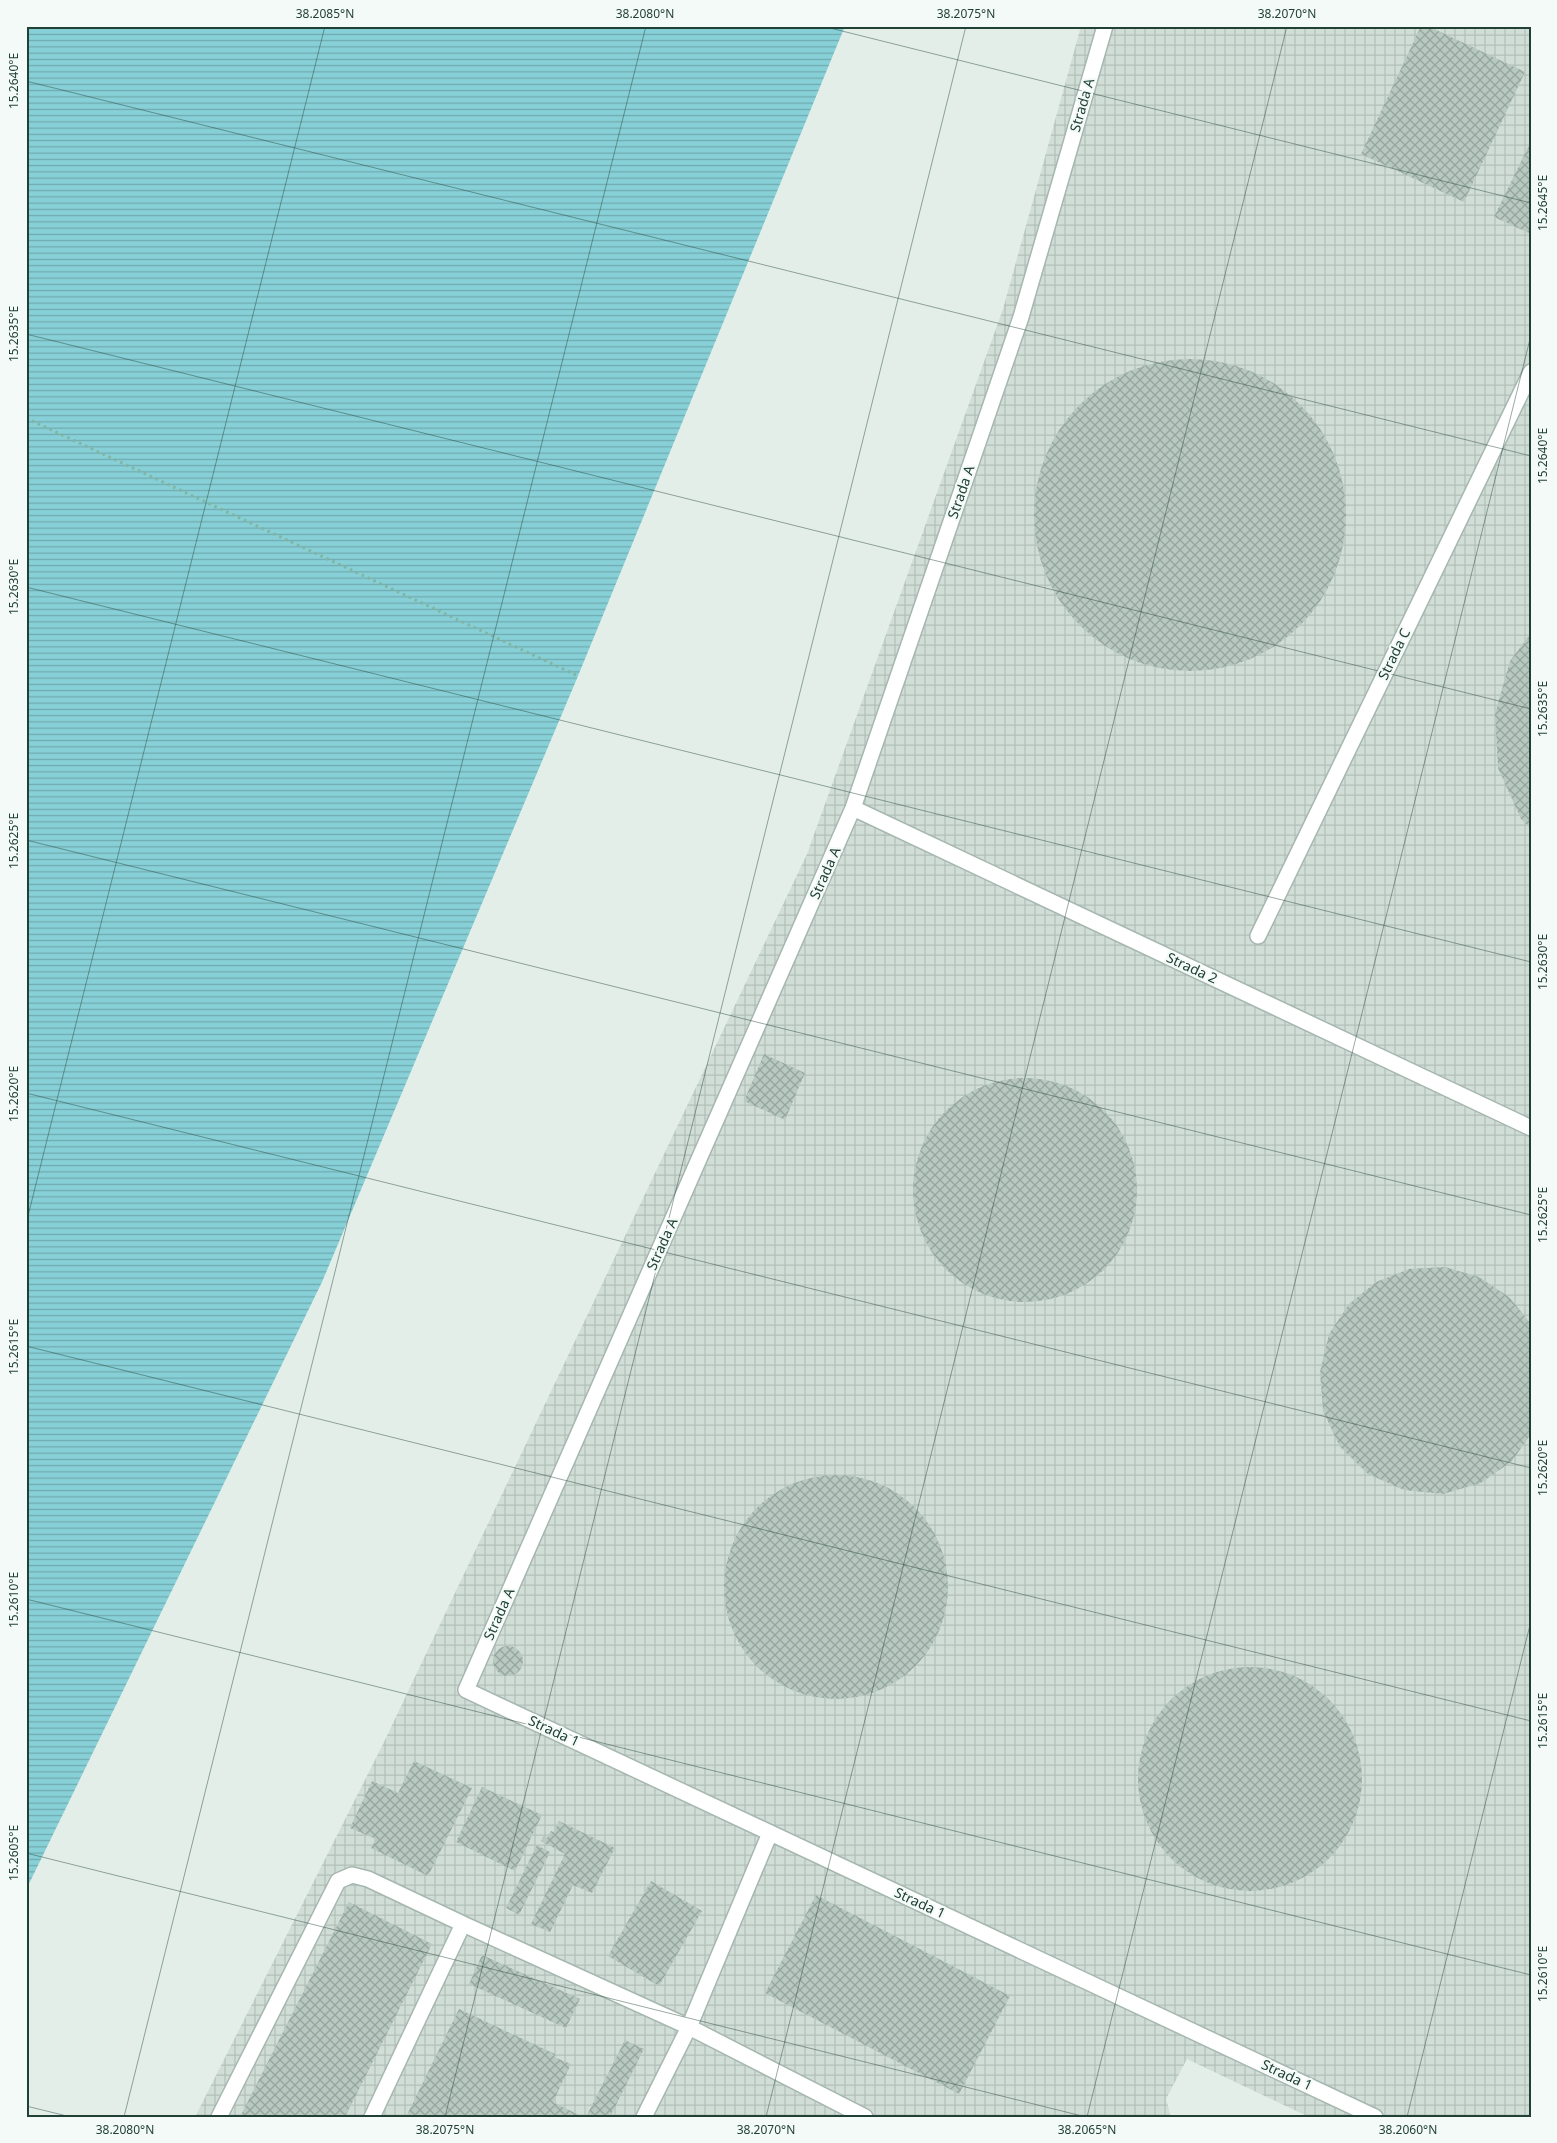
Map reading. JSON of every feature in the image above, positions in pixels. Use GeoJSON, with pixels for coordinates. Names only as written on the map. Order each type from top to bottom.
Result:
{"type":"FeatureCollection","features":[{"type":"Feature","properties":{"kind":"lane","name":"Strada A"},"geometry":{"type":"LineString","coordinates":[[466,1690],[854,808],[1021,317],[1105,26]]}},
{"type":"Feature","properties":{"kind":"lane","name":"Strada C"},"geometry":{"type":"LineString","coordinates":[[1258,936],[1531,372]]}},
{"type":"Feature","properties":{"kind":"lane","name":"Strada 2"},"geometry":{"type":"LineString","coordinates":[[854,808],[1531,1128]]}},
{"type":"Feature","properties":{"kind":"lane","name":"Strada 1"},"geometry":{"type":"LineString","coordinates":[[466,1690],[1375,2117]]}},
{"type":"Feature","properties":{"kind":"lane"},"geometry":{"type":"LineString","coordinates":[[644,2117],[689,2027],[770,1833]]}},
{"type":"Feature","properties":{"kind":"lane"},"geometry":{"type":"LineString","coordinates":[[219,2117],[338,1881],[352,1875],[368,1879],[689,2027],[865,2117]]}},
{"type":"Feature","properties":{"kind":"lane"},"geometry":{"type":"LineString","coordinates":[[372,2117],[463,1924]]}},
{"type":"Feature","properties":{"kind":"path"},"geometry":{"type":"LineString","coordinates":[[26,418],[578,676]]}},
{"type":"Feature","properties":{"kind":"shaded area"},"geometry":{"type":"Polygon","coordinates":[[[1081,26],[1531,26],[1531,2117],[1309,2117],[1187,2059],[1166,2099],[1171,2117],[195,2117],[383,1744],[807,854],[1003,309],[1081,26]]]}},
{"type":"Feature","properties":{"kind":"water"},"geometry":{"type":"Polygon","coordinates":[[[26,26],[845,26],[578,676],[322,1282],[26,1890],[26,26]]]}},
{"type":"Feature","properties":{"kind":"building"},"geometry":{"type":"Polygon","coordinates":[[[1421,26],[1428,26],[1525,72],[1464,202],[1361,154],[1421,26]]]}},
{"type":"Feature","properties":{"kind":"building"},"geometry":{"type":"Polygon","coordinates":[[[1531,141],[1531,234],[1494,217],[1531,141]]]}},
{"type":"Feature","properties":{"kind":"building"},"geometry":{"type":"Polygon","coordinates":[[[1190,359],[1220,362],[1250,371],[1277,385],[1300,405],[1320,428],[1334,455],[1343,485],[1346,515],[1343,545],[1334,575],[1320,602],[1300,625],[1277,645],[1250,659],[1220,668],[1190,671],[1160,668],[1130,659],[1103,645],[1080,625],[1060,602],[1046,575],[1037,545],[1034,515],[1037,485],[1046,455],[1060,428],[1080,405],[1103,385],[1130,371],[1160,362],[1190,359]]]}},
{"type":"Feature","properties":{"kind":"building"},"geometry":{"type":"Polygon","coordinates":[[[1531,633],[1531,829],[1521,819],[1498,768],[1495,714],[1510,661],[1531,633]]]}},
{"type":"Feature","properties":{"kind":"building"},"geometry":{"type":"Polygon","coordinates":[[[764,1054],[805,1073],[785,1120],[744,1101],[764,1054]]]}},
{"type":"Feature","properties":{"kind":"building"},"geometry":{"type":"Polygon","coordinates":[[[1014,1078],[1036,1078],[1068,1086],[1087,1096],[1105,1110],[1119,1128],[1133,1157],[1137,1190],[1133,1223],[1129,1233],[1119,1252],[1105,1270],[1087,1284],[1058,1298],[1036,1302],[1014,1302],[982,1294],[963,1284],[945,1270],[931,1252],[917,1223],[913,1201],[913,1179],[921,1147],[931,1128],[945,1110],[963,1096],[992,1082],[1014,1078]]]}},
{"type":"Feature","properties":{"kind":"building"},"geometry":{"type":"Polygon","coordinates":[[[1445,1267],[1479,1277],[1509,1297],[1531,1324],[1531,1434],[1512,1461],[1481,1483],[1443,1494],[1404,1490],[1368,1474],[1340,1447],[1323,1411],[1320,1372],[1329,1334],[1349,1304],[1376,1282],[1409,1269],[1445,1267]]]}},
{"type":"Feature","properties":{"kind":"building"},"geometry":{"type":"Polygon","coordinates":[[[825,1475],[847,1475],[869,1479],[889,1488],[907,1500],[923,1516],[935,1534],[944,1554],[948,1587],[944,1620],[940,1630],[923,1658],[907,1674],[889,1686],[869,1695],[847,1699],[825,1699],[803,1695],[783,1686],[765,1674],[749,1658],[737,1640],[728,1620],[724,1598],[724,1576],[728,1554],[737,1534],[749,1516],[765,1500],[783,1488],[803,1479],[825,1475]]]}},
{"type":"Feature","properties":{"kind":"building"},"geometry":{"type":"Polygon","coordinates":[[[508,1646],[518,1651],[523,1661],[518,1671],[508,1676],[498,1671],[493,1661],[498,1651],[508,1646]]]}},
{"type":"Feature","properties":{"kind":"building"},"geometry":{"type":"Polygon","coordinates":[[[1239,1667],[1261,1667],[1293,1675],[1330,1699],[1349,1726],[1358,1746],[1362,1779],[1358,1812],[1354,1822],[1330,1859],[1303,1878],[1283,1887],[1261,1891],[1239,1891],[1207,1883],[1170,1859],[1151,1832],[1142,1812],[1138,1790],[1138,1768],[1146,1736],[1170,1699],[1197,1680],[1217,1671],[1239,1667]]]}},
{"type":"Feature","properties":{"kind":"building"},"geometry":{"type":"Polygon","coordinates":[[[414,1761],[472,1788],[428,1876],[371,1848],[376,1839],[350,1828],[372,1781],[398,1793],[414,1761]]]}},
{"type":"Feature","properties":{"kind":"building"},"geometry":{"type":"Polygon","coordinates":[[[482,1787],[542,1815],[515,1871],[456,1842],[482,1787]]]}},
{"type":"Feature","properties":{"kind":"building"},"geometry":{"type":"Polygon","coordinates":[[[559,1821],[615,1848],[592,1893],[573,1885],[550,1932],[531,1924],[565,1854],[541,1841],[544,1836],[547,1838],[551,1831],[554,1832],[559,1821]]]}},
{"type":"Feature","properties":{"kind":"building"},"geometry":{"type":"Polygon","coordinates":[[[537,1845],[550,1852],[519,1915],[506,1908],[537,1845]]]}},
{"type":"Feature","properties":{"kind":"building"},"geometry":{"type":"Polygon","coordinates":[[[651,1881],[702,1911],[659,1986],[608,1956],[651,1881]]]}},
{"type":"Feature","properties":{"kind":"building"},"geometry":{"type":"Polygon","coordinates":[[[816,1895],[1010,1996],[959,2094],[765,1993],[816,1895]]]}},
{"type":"Feature","properties":{"kind":"building"},"geometry":{"type":"Polygon","coordinates":[[[349,1902],[432,1944],[345,2117],[240,2117],[349,1902]]]}},
{"type":"Feature","properties":{"kind":"building"},"geometry":{"type":"Polygon","coordinates":[[[482,1955],[580,1999],[566,2028],[469,1984],[482,1955]]]}},
{"type":"Feature","properties":{"kind":"building"},"geometry":{"type":"Polygon","coordinates":[[[459,2009],[555,2054],[554,2057],[571,2064],[553,2102],[583,2117],[406,2117],[459,2009]]]}},
{"type":"Feature","properties":{"kind":"building"},"geometry":{"type":"Polygon","coordinates":[[[625,2040],[644,2049],[610,2117],[591,2117],[587,2115],[625,2040]]]}}]}
